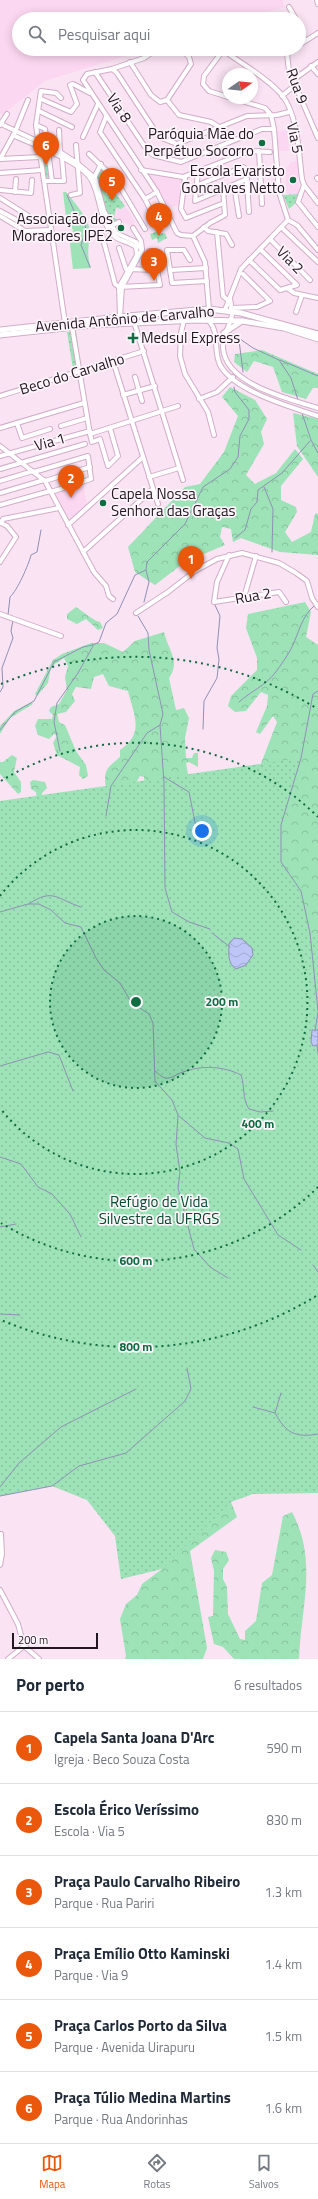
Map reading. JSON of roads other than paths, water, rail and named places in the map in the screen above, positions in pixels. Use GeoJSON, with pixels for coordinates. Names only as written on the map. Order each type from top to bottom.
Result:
{"type":"FeatureCollection","features":[{"type":"Feature","properties":{"kind":"main road","name":"Avenida Antônio de Carvalho"},"geometry":{"type":"LineString","coordinates":[[0,330],[134,315],[209,309],[231,309],[318,334]]}},
{"type":"Feature","properties":{"kind":"main road"},"geometry":{"type":"LineString","coordinates":[[196,310],[194,314],[197,320]]}},
{"type":"Feature","properties":{"kind":"main road"},"geometry":{"type":"LineString","coordinates":[[225,310],[230,320]]}},
{"type":"Feature","properties":{"kind":"main road"},"geometry":{"type":"LineString","coordinates":[[134,315],[134,322]]}},
{"type":"Feature","properties":{"kind":"main road"},"geometry":{"type":"LineString","coordinates":[[120,317],[121,323]]}},
{"type":"Feature","properties":{"kind":"main road","name":"Avenida Antônio de Carvalho"},"geometry":{"type":"LineString","coordinates":[[0,335],[134,322],[230,320],[284,328],[318,339]]}},
{"type":"Feature","properties":{"kind":"main road"},"geometry":{"type":"LineString","coordinates":[[224,335],[242,321]]}},
{"type":"Feature","properties":{"kind":"street"},"geometry":{"type":"LineString","coordinates":[[317,0],[318,4]]}},
{"type":"Feature","properties":{"kind":"street"},"geometry":{"type":"LineString","coordinates":[[289,7],[292,12]]}},
{"type":"Feature","properties":{"kind":"street"},"geometry":{"type":"LineString","coordinates":[[306,40],[318,33]]}},
{"type":"Feature","properties":{"kind":"street"},"geometry":{"type":"LineString","coordinates":[[147,56],[112,69],[95,72],[85,76],[83,80],[141,170],[157,192],[177,233],[181,235],[193,236],[204,227],[224,217],[223,189]]}},
{"type":"Feature","properties":{"kind":"street"},"geometry":{"type":"LineString","coordinates":[[130,62],[150,95],[160,102],[167,100],[191,64],[188,56]]}},
{"type":"Feature","properties":{"kind":"street"},"geometry":{"type":"LineString","coordinates":[[219,56],[204,76],[203,84],[209,91],[222,95]]}},
{"type":"Feature","properties":{"kind":"street","name":"Via 5"},"geometry":{"type":"LineString","coordinates":[[233,56],[273,86],[282,96],[297,136],[304,185],[318,203]]}},
{"type":"Feature","properties":{"kind":"street","name":"Rua 9"},"geometry":{"type":"LineString","coordinates":[[287,56],[289,71],[318,138]]}},
{"type":"Feature","properties":{"kind":"street"},"geometry":{"type":"LineString","coordinates":[[293,80],[318,62]]}},
{"type":"Feature","properties":{"kind":"street"},"geometry":{"type":"LineString","coordinates":[[312,66],[318,74]]}},
{"type":"Feature","properties":{"kind":"street"},"geometry":{"type":"LineString","coordinates":[[112,69],[117,73],[158,137],[164,141],[177,144],[247,116],[271,115],[289,112]]}},
{"type":"Feature","properties":{"kind":"street","name":"Via 8"},"geometry":{"type":"LineString","coordinates":[[95,72],[145,147],[153,155],[181,162],[262,129],[274,129]]}},
{"type":"Feature","properties":{"kind":"street"},"geometry":{"type":"LineString","coordinates":[[40,99],[71,112],[77,104],[70,84],[74,84],[91,94]]}},
{"type":"Feature","properties":{"kind":"street"},"geometry":{"type":"LineString","coordinates":[[282,96],[295,85]]}},
{"type":"Feature","properties":{"kind":"street"},"geometry":{"type":"LineString","coordinates":[[61,98],[56,93],[42,91],[36,125],[37,143],[65,323]]}},
{"type":"Feature","properties":{"kind":"street"},"geometry":{"type":"LineString","coordinates":[[0,159],[14,133],[28,100]]}},
{"type":"Feature","properties":{"kind":"street"},"geometry":{"type":"LineString","coordinates":[[167,100],[179,114],[211,122],[219,127]]}},
{"type":"Feature","properties":{"kind":"street"},"geometry":{"type":"LineString","coordinates":[[83,137],[98,104]]}},
{"type":"Feature","properties":{"kind":"street"},"geometry":{"type":"LineString","coordinates":[[252,104],[265,108],[271,115],[274,129],[279,192],[288,220],[297,225],[318,250]]}},
{"type":"Feature","properties":{"kind":"street"},"geometry":{"type":"LineString","coordinates":[[39,111],[72,127]]}},
{"type":"Feature","properties":{"kind":"street"},"geometry":{"type":"LineString","coordinates":[[7,114],[0,125],[14,133],[60,152],[93,179],[100,211],[116,237],[134,245],[140,251]]}},
{"type":"Feature","properties":{"kind":"street"},"geometry":{"type":"LineString","coordinates":[[106,117],[100,132],[145,198],[158,225],[162,224]]}},
{"type":"Feature","properties":{"kind":"street"},"geometry":{"type":"LineString","coordinates":[[211,122],[213,129]]}},
{"type":"Feature","properties":{"kind":"street"},"geometry":{"type":"LineString","coordinates":[[36,125],[44,127],[52,181]]}},
{"type":"Feature","properties":{"kind":"street"},"geometry":{"type":"LineString","coordinates":[[59,130],[60,152]]}},
{"type":"Feature","properties":{"kind":"street"},"geometry":{"type":"LineString","coordinates":[[70,195],[80,193],[76,145]]}},
{"type":"Feature","properties":{"kind":"street"},"geometry":{"type":"LineString","coordinates":[[47,147],[62,158],[77,165]]}},
{"type":"Feature","properties":{"kind":"street"},"geometry":{"type":"LineString","coordinates":[[141,170],[185,177],[250,151],[270,152]]}},
{"type":"Feature","properties":{"kind":"street"},"geometry":{"type":"LineString","coordinates":[[259,151],[262,204]]}},
{"type":"Feature","properties":{"kind":"street"},"geometry":{"type":"LineString","coordinates":[[89,154],[101,164],[124,190],[146,229]]}},
{"type":"Feature","properties":{"kind":"street"},"geometry":{"type":"LineString","coordinates":[[0,159],[40,157]]}},
{"type":"Feature","properties":{"kind":"street"},"geometry":{"type":"LineString","coordinates":[[44,181],[64,181],[62,158]]}},
{"type":"Feature","properties":{"kind":"street"},"geometry":{"type":"LineString","coordinates":[[93,179],[101,164]]}},
{"type":"Feature","properties":{"kind":"street"},"geometry":{"type":"LineString","coordinates":[[198,185],[243,167],[246,169],[249,212]]}},
{"type":"Feature","properties":{"kind":"street"},"geometry":{"type":"LineString","coordinates":[[0,173],[42,170]]}},
{"type":"Feature","properties":{"kind":"street"},"geometry":{"type":"LineString","coordinates":[[198,172],[195,201],[247,179]]}},
{"type":"Feature","properties":{"kind":"street"},"geometry":{"type":"LineString","coordinates":[[185,177],[181,209],[186,218],[224,203]]}},
{"type":"Feature","properties":{"kind":"street"},"geometry":{"type":"LineString","coordinates":[[15,192],[16,180]]}},
{"type":"Feature","properties":{"kind":"street"},"geometry":{"type":"LineString","coordinates":[[0,190],[31,193],[32,180]]}},
{"type":"Feature","properties":{"kind":"street"},"geometry":{"type":"LineString","coordinates":[[234,185],[238,216]]}},
{"type":"Feature","properties":{"kind":"street"},"geometry":{"type":"LineString","coordinates":[[304,185],[298,202],[318,227]]}},
{"type":"Feature","properties":{"kind":"street"},"geometry":{"type":"LineString","coordinates":[[145,198],[157,192]]}},
{"type":"Feature","properties":{"kind":"street"},"geometry":{"type":"LineString","coordinates":[[0,198],[27,214],[24,223],[0,211]]}},
{"type":"Feature","properties":{"kind":"street"},"geometry":{"type":"LineString","coordinates":[[8,215],[11,205]]}},
{"type":"Feature","properties":{"kind":"street"},"geometry":{"type":"LineString","coordinates":[[8,215],[15,207]]}},
{"type":"Feature","properties":{"kind":"street"},"geometry":{"type":"LineString","coordinates":[[0,216],[25,231],[51,230]]}},
{"type":"Feature","properties":{"kind":"street"},"geometry":{"type":"LineString","coordinates":[[225,310],[240,271],[249,260],[271,240],[288,220]]}},
{"type":"Feature","properties":{"kind":"street"},"geometry":{"type":"LineString","coordinates":[[110,226],[119,222]]}},
{"type":"Feature","properties":{"kind":"street"},"geometry":{"type":"LineString","coordinates":[[204,227],[208,232],[217,232],[228,236],[232,245]]}},
{"type":"Feature","properties":{"kind":"street"},"geometry":{"type":"LineString","coordinates":[[120,317],[118,294],[140,251],[141,242],[133,228]]}},
{"type":"Feature","properties":{"kind":"street"},"geometry":{"type":"LineString","coordinates":[[282,228],[318,262]]}},
{"type":"Feature","properties":{"kind":"street"},"geometry":{"type":"LineString","coordinates":[[217,232],[223,296],[229,302],[231,309],[230,320],[224,335],[223,348],[227,362],[235,373],[269,392],[318,408]]}},
{"type":"Feature","properties":{"kind":"street"},"geometry":{"type":"LineString","coordinates":[[97,234],[102,234],[115,284],[121,287],[160,285],[153,251],[149,251]]}},
{"type":"Feature","properties":{"kind":"street"},"geometry":{"type":"LineString","coordinates":[[193,236],[204,259],[206,268],[209,309]]}},
{"type":"Feature","properties":{"kind":"street","name":"Via 2"},"geometry":{"type":"LineString","coordinates":[[271,240],[310,280]]}},
{"type":"Feature","properties":{"kind":"street"},"geometry":{"type":"LineString","coordinates":[[119,248],[124,265],[131,269],[158,270]]}},
{"type":"Feature","properties":{"kind":"street"},"geometry":{"type":"LineString","coordinates":[[190,260],[184,250],[168,250],[172,283],[207,281]]}},
{"type":"Feature","properties":{"kind":"street"},"geometry":{"type":"LineString","coordinates":[[249,260],[280,290],[296,285],[261,250]]}},
{"type":"Feature","properties":{"kind":"street"},"geometry":{"type":"LineString","coordinates":[[171,270],[206,268]]}},
{"type":"Feature","properties":{"kind":"street"},"geometry":{"type":"LineString","coordinates":[[231,309],[257,307],[270,301],[243,274]]}},
{"type":"Feature","properties":{"kind":"street"},"geometry":{"type":"LineString","coordinates":[[287,288],[302,295],[318,298]]}},
{"type":"Feature","properties":{"kind":"street"},"geometry":{"type":"LineString","coordinates":[[296,312],[302,295]]}},
{"type":"Feature","properties":{"kind":"street"},"geometry":{"type":"LineString","coordinates":[[184,320],[181,333],[180,356],[185,374],[208,412],[214,435]]}},
{"type":"Feature","properties":{"kind":"street"},"geometry":{"type":"LineString","coordinates":[[209,321],[213,326],[216,350],[220,365],[231,379],[267,398],[318,416]]}},
{"type":"Feature","properties":{"kind":"street"},"geometry":{"type":"LineString","coordinates":[[134,322],[183,480]]}},
{"type":"Feature","properties":{"kind":"street"},"geometry":{"type":"LineString","coordinates":[[72,327],[92,442],[100,439],[108,466],[118,456],[110,428]]}},
{"type":"Feature","properties":{"kind":"street"},"geometry":{"type":"LineString","coordinates":[[215,338],[224,335]]}},
{"type":"Feature","properties":{"kind":"street","name":"Beco do Carvalho"},"geometry":{"type":"LineString","coordinates":[[0,396],[144,351]]}},
{"type":"Feature","properties":{"kind":"street"},"geometry":{"type":"LineString","coordinates":[[113,361],[158,504]]}},
{"type":"Feature","properties":{"kind":"street"},"geometry":{"type":"LineString","coordinates":[[199,399],[217,392],[231,379],[235,373]]}},
{"type":"Feature","properties":{"kind":"street"},"geometry":{"type":"LineString","coordinates":[[136,377],[142,401]]}},
{"type":"Feature","properties":{"kind":"street"},"geometry":{"type":"LineString","coordinates":[[123,395],[155,386]]}},
{"type":"Feature","properties":{"kind":"street"},"geometry":{"type":"LineString","coordinates":[[0,428],[84,403]]}},
{"type":"Feature","properties":{"kind":"street","name":"Via 1"},"geometry":{"type":"LineString","coordinates":[[0,456],[110,428],[178,406]]}},
{"type":"Feature","properties":{"kind":"street"},"geometry":{"type":"LineString","coordinates":[[61,426],[87,418]]}},
{"type":"Feature","properties":{"kind":"street"},"geometry":{"type":"LineString","coordinates":[[17,423],[22,438],[50,429]]}},
{"type":"Feature","properties":{"kind":"street"},"geometry":{"type":"LineString","coordinates":[[0,469],[85,444]]}},
{"type":"Feature","properties":{"kind":"street"},"geometry":{"type":"LineString","coordinates":[[0,446],[44,481],[94,572],[106,586],[109,596],[113,599]]}},
{"type":"Feature","properties":{"kind":"street"},"geometry":{"type":"LineString","coordinates":[[0,481],[88,456],[90,480],[0,506]]}},
{"type":"Feature","properties":{"kind":"street"},"geometry":{"type":"LineString","coordinates":[[68,525],[143,457]]}},
{"type":"Feature","properties":{"kind":"street"},"geometry":{"type":"LineString","coordinates":[[0,493],[90,467]]}},
{"type":"Feature","properties":{"kind":"street"},"geometry":{"type":"LineString","coordinates":[[149,477],[179,468]]}},
{"type":"Feature","properties":{"kind":"street"},"geometry":{"type":"LineString","coordinates":[[83,552],[153,489]]}},
{"type":"Feature","properties":{"kind":"street"},"geometry":{"type":"LineString","coordinates":[[0,562],[16,537],[11,534],[7,526],[2,523],[5,518],[51,511],[59,508]]}},
{"type":"Feature","properties":{"kind":"street"},"geometry":{"type":"LineString","coordinates":[[136,613],[168,592],[195,571],[217,558],[242,553],[279,563],[307,581],[312,598],[318,607]]}},
{"type":"Feature","properties":{"kind":"street","name":"Rua 2"},"geometry":{"type":"LineString","coordinates":[[229,555],[217,582],[214,602],[280,592],[286,602]]}},
{"type":"Feature","properties":{"kind":"street"},"geometry":{"type":"LineString","coordinates":[[244,597],[256,556]]}},
{"type":"Feature","properties":{"kind":"street"},"geometry":{"type":"LineString","coordinates":[[0,614],[61,636]]}},
{"type":"Feature","properties":{"kind":"street"},"geometry":{"type":"LineString","coordinates":[[0,1565],[2,1554],[1,1535]]}},
{"type":"Feature","properties":{"kind":"street"},"geometry":{"type":"LineString","coordinates":[[0,1590],[18,1624],[24,1646],[39,1659]]}},
{"type":"Feature","properties":{"kind":"street"},"geometry":{"type":"LineString","coordinates":[[8,1659],[24,1646]]}},
{"type":"Feature","properties":{"kind":"water"},"geometry":{"type":"Polygon","coordinates":[[[234,938],[242,939],[252,948],[253,955],[246,965],[236,969],[231,964],[229,954],[229,944],[234,938]]]}},
{"type":"Feature","properties":{"kind":"water"},"geometry":{"type":"Polygon","coordinates":[[[312,1030],[318,1030],[318,1045],[313,1046],[311,1042],[312,1030]]]}},
{"type":"Feature","properties":{"kind":"waterway"},"geometry":{"type":"LineString","coordinates":[[67,195],[74,211],[84,220],[86,229],[81,245],[90,267]]}},
{"type":"Feature","properties":{"kind":"waterway"},"geometry":{"type":"LineString","coordinates":[[233,334],[253,348],[279,360],[291,378],[298,400]]}},
{"type":"Feature","properties":{"kind":"waterway"},"geometry":{"type":"LineString","coordinates":[[239,340],[243,372]]}},
{"type":"Feature","properties":{"kind":"waterway"},"geometry":{"type":"LineString","coordinates":[[280,360],[318,376]]}},
{"type":"Feature","properties":{"kind":"waterway"},"geometry":{"type":"LineString","coordinates":[[0,730],[15,712],[34,701],[54,662],[83,647],[99,642],[106,623],[117,614],[135,575],[146,570],[147,562],[185,524],[203,487],[230,469],[238,457],[240,436],[249,419],[249,410],[235,392],[234,387]]}},
{"type":"Feature","properties":{"kind":"waterway"},"geometry":{"type":"LineString","coordinates":[[302,413],[311,440],[318,453]]}},
{"type":"Feature","properties":{"kind":"waterway"},"geometry":{"type":"LineString","coordinates":[[235,538],[245,530],[251,509],[257,502],[258,490],[282,473],[310,441]]}},
{"type":"Feature","properties":{"kind":"waterway"},"geometry":{"type":"LineString","coordinates":[[264,487],[273,509],[272,552]]}},
{"type":"Feature","properties":{"kind":"waterway"},"geometry":{"type":"LineString","coordinates":[[8,615],[10,597],[16,589],[28,565],[31,555],[37,552],[41,530]]}},
{"type":"Feature","properties":{"kind":"waterway"},"geometry":{"type":"LineString","coordinates":[[144,602],[149,582],[146,570]]}},
{"type":"Feature","properties":{"kind":"waterway"},"geometry":{"type":"LineString","coordinates":[[203,729],[204,701],[217,678],[219,659],[217,648],[220,616],[215,605]]}},
{"type":"Feature","properties":{"kind":"waterway"},"geometry":{"type":"LineString","coordinates":[[239,702],[271,678],[275,673],[290,650],[306,615],[314,606]]}},
{"type":"Feature","properties":{"kind":"waterway"},"geometry":{"type":"LineString","coordinates":[[138,616],[148,633],[149,650],[163,714],[160,725],[164,783],[165,888],[172,912],[189,922],[210,929]]}},
{"type":"Feature","properties":{"kind":"waterway"},"geometry":{"type":"LineString","coordinates":[[0,692],[3,687],[2,668],[13,638],[11,631],[13,620]]}},
{"type":"Feature","properties":{"kind":"waterway"},"geometry":{"type":"LineString","coordinates":[[60,751],[54,722],[57,703],[78,673],[93,646]]}},
{"type":"Feature","properties":{"kind":"waterway"},"geometry":{"type":"LineString","coordinates":[[318,691],[313,694],[301,758],[281,825],[281,862],[301,891],[310,933],[318,1011]]}},
{"type":"Feature","properties":{"kind":"waterway"},"geometry":{"type":"LineString","coordinates":[[106,816],[111,786],[147,733],[160,725]]}},
{"type":"Feature","properties":{"kind":"waterway"},"geometry":{"type":"LineString","coordinates":[[164,777],[189,792],[199,842]]}},
{"type":"Feature","properties":{"kind":"waterway"},"geometry":{"type":"LineString","coordinates":[[29,904],[44,896],[55,896],[81,907]]}},
{"type":"Feature","properties":{"kind":"waterway"},"geometry":{"type":"LineString","coordinates":[[0,912],[28,904],[39,904],[51,910],[65,923],[81,927],[96,958],[104,970],[120,983],[131,1002],[149,1014],[153,1023],[155,1081],[172,1100],[178,1115],[176,1145],[180,1172],[178,1188],[194,1249],[210,1267],[228,1278]]}},
{"type":"Feature","properties":{"kind":"waterway"},"geometry":{"type":"LineString","coordinates":[[212,933],[230,947]]}},
{"type":"Feature","properties":{"kind":"waterway"},"geometry":{"type":"LineString","coordinates":[[315,1031],[318,1012]]}},
{"type":"Feature","properties":{"kind":"waterway"},"geometry":{"type":"LineString","coordinates":[[317,1046],[318,1053]]}},
{"type":"Feature","properties":{"kind":"waterway"},"geometry":{"type":"LineString","coordinates":[[0,1066],[48,1052],[59,1055],[73,1091]]}},
{"type":"Feature","properties":{"kind":"waterway"},"geometry":{"type":"LineString","coordinates":[[155,1071],[165,1078],[198,1068],[220,1068],[234,1072],[241,1075],[244,1097],[249,1109],[260,1112],[273,1111]]}},
{"type":"Feature","properties":{"kind":"waterway"},"geometry":{"type":"LineString","coordinates":[[179,1116],[205,1138],[229,1143],[238,1149],[244,1179],[278,1235],[301,1250]]}},
{"type":"Feature","properties":{"kind":"waterway"},"geometry":{"type":"LineString","coordinates":[[0,1157],[21,1164],[38,1187],[52,1194],[70,1214],[81,1237]]}},
{"type":"Feature","properties":{"kind":"waterway"},"geometry":{"type":"LineString","coordinates":[[0,1227],[16,1224]]}},
{"type":"Feature","properties":{"kind":"waterway"},"geometry":{"type":"LineString","coordinates":[[313,1265],[318,1272]]}},
{"type":"Feature","properties":{"kind":"waterway"},"geometry":{"type":"LineString","coordinates":[[0,1314],[20,1315]]}},
{"type":"Feature","properties":{"kind":"waterway"},"geometry":{"type":"LineString","coordinates":[[0,1496],[52,1486],[79,1466],[126,1453],[185,1401],[191,1389],[187,1368]]}},
{"type":"Feature","properties":{"kind":"waterway"},"geometry":{"type":"LineString","coordinates":[[0,1487],[19,1463],[61,1427],[136,1389]]}},
{"type":"Feature","properties":{"kind":"waterway"},"geometry":{"type":"LineString","coordinates":[[281,1393],[275,1413],[283,1425],[287,1429],[297,1434],[318,1434]]}},
{"type":"Feature","properties":{"kind":"waterway"},"geometry":{"type":"LineString","coordinates":[[253,1407],[275,1413]]}},
{"type":"Feature","properties":{"kind":"place","name":"Paróquia Mãe do Perpétuo Socorro"},"geometry":{"type":"Point","coordinates":[262,143]}},
{"type":"Feature","properties":{"kind":"place","name":"Praça Túlio Medina Martins"},"geometry":{"type":"Point","coordinates":[46,165]}},
{"type":"Feature","properties":{"kind":"place","name":"Escola Evaristo Goncalves Netto"},"geometry":{"type":"Point","coordinates":[293,180]}},
{"type":"Feature","properties":{"kind":"place","name":"Praça Carlos Porto da Silva"},"geometry":{"type":"Point","coordinates":[112,201]}},
{"type":"Feature","properties":{"kind":"place","name":"Associação dos Moradores IPE2"},"geometry":{"type":"Point","coordinates":[121,228]}},
{"type":"Feature","properties":{"kind":"place","name":"Praça Emílio Otto Kaminski"},"geometry":{"type":"Point","coordinates":[159,236]}},
{"type":"Feature","properties":{"kind":"place","name":"Praça Paulo Carvalho Ribeiro"},"geometry":{"type":"Point","coordinates":[154,281]}},
{"type":"Feature","properties":{"kind":"place","name":"Medsul Express"},"geometry":{"type":"Point","coordinates":[133,338]}},
{"type":"Feature","properties":{"kind":"place","name":"Escola Érico Veríssimo"},"geometry":{"type":"Point","coordinates":[71,498]}},
{"type":"Feature","properties":{"kind":"place","name":"Capela Nossa Senhora das Graças"},"geometry":{"type":"Point","coordinates":[103,503]}},
{"type":"Feature","properties":{"kind":"place","name":"Capela Santa Joana D'Arc"},"geometry":{"type":"Point","coordinates":[191,579]}},
{"type":"Feature","properties":{"kind":"park label","name":"Refúgio de Vida Silvestre da UFRGS"},"geometry":{"type":"Point","coordinates":[159,1210]}}]}
